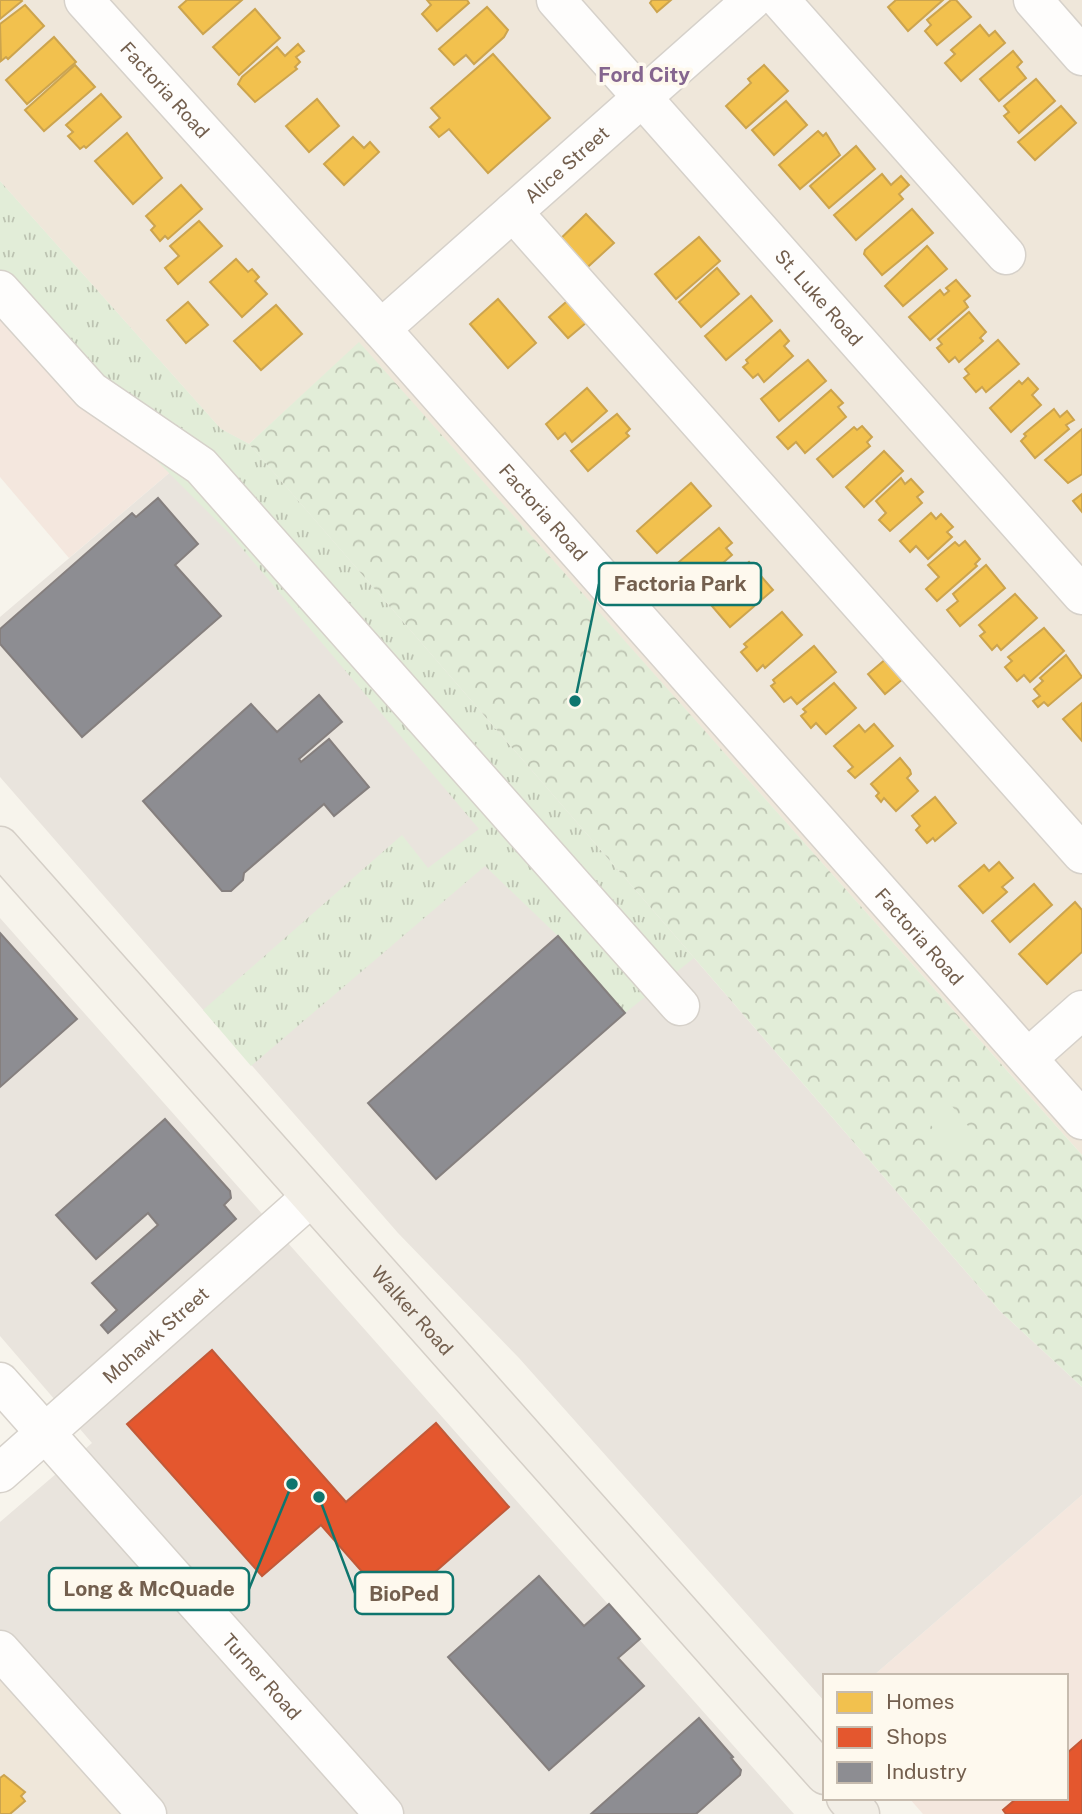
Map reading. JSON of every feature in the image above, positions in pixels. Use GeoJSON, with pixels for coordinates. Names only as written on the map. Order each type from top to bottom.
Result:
{"type":"FeatureCollection","features":[{"type":"Feature","properties":{"kind":"main road","name":"Walker Road"},"geometry":{"type":"LineString","coordinates":[[0,846],[823,1773]]}},
{"type":"Feature","properties":{"kind":"main road"},"geometry":{"type":"LineString","coordinates":[[848,1800],[860,1814]]}},
{"type":"Feature","properties":{"kind":"street","name":"Factoria Road"},"geometry":{"type":"LineString","coordinates":[[84,0],[381,328],[1082,1120]]}},
{"type":"Feature","properties":{"kind":"street","name":"St. Luke Road"},"geometry":{"type":"LineString","coordinates":[[556,0],[1082,594]]}},
{"type":"Feature","properties":{"kind":"street","name":"Alice Street"},"geometry":{"type":"LineString","coordinates":[[381,328],[752,0]]}},
{"type":"Feature","properties":{"kind":"street"},"geometry":{"type":"LineString","coordinates":[[780,0],[1006,255]]}},
{"type":"Feature","properties":{"kind":"street"},"geometry":{"type":"LineString","coordinates":[[1033,0],[1082,56]]}},
{"type":"Feature","properties":{"kind":"street"},"geometry":{"type":"LineString","coordinates":[[513,212],[1082,854]]}},
{"type":"Feature","properties":{"kind":"street"},"geometry":{"type":"LineString","coordinates":[[0,290],[91,391],[201,466],[680,1006]]}},
{"type":"Feature","properties":{"kind":"street"},"geometry":{"type":"LineString","coordinates":[[1028,1058],[1082,1010]]}},
{"type":"Feature","properties":{"kind":"street","name":"Mohawk Street"},"geometry":{"type":"LineString","coordinates":[[0,1473],[312,1197]]}},
{"type":"Feature","properties":{"kind":"street","name":"Turner Road"},"geometry":{"type":"LineString","coordinates":[[0,1382],[384,1814]]}},
{"type":"Feature","properties":{"kind":"street"},"geometry":{"type":"LineString","coordinates":[[0,1650],[147,1814]]}},
{"type":"Feature","properties":{"kind":"shaded area"},"geometry":{"type":"Polygon","coordinates":[[[0,0],[1082,0],[1082,1155],[359,343],[249,444],[221,429],[0,181],[0,0]]]}},
{"type":"Feature","properties":{"kind":"shaded area"},"geometry":{"type":"Polygon","coordinates":[[[0,181],[221,429],[69,558],[0,477],[0,181]]]}},
{"type":"Feature","properties":{"kind":"shaded area"},"geometry":{"type":"Polygon","coordinates":[[[221,429],[249,444],[1000,1311],[1082,1387],[1082,1495],[875,1674],[823,1674],[823,1700],[519,1358],[398,1233],[0,777],[0,617],[221,429]]]}},
{"type":"Feature","properties":{"kind":"shaded area"},"geometry":{"type":"Polygon","coordinates":[[[0,918],[794,1814],[157,1814],[0,1630],[0,1522],[92,1443],[0,1336],[0,918]]]}},
{"type":"Feature","properties":{"kind":"shaded area"},"geometry":{"type":"Polygon","coordinates":[[[1082,1495],[1082,1814],[923,1814],[911,1800],[1068,1800],[1068,1674],[875,1674],[1082,1495]]]}},
{"type":"Feature","properties":{"kind":"shaded area"},"geometry":{"type":"Polygon","coordinates":[[[0,1630],[158,1814],[0,1814],[0,1630]]]}},
{"type":"Feature","properties":{"kind":"green space"},"geometry":{"type":"Polygon","coordinates":[[[0,181],[221,429],[249,444],[694,958],[625,1013],[558,936],[485,866],[251,1066],[203,1010],[402,835],[428,868],[479,829],[229,533],[126,430],[0,270],[0,181]]]}},
{"type":"Feature","properties":{"kind":"green space"},"geometry":{"type":"Polygon","coordinates":[[[359,342],[1082,1155],[1082,1387],[1000,1311],[249,444],[359,342]]]}},
{"type":"Feature","properties":{"kind":"green space"},"geometry":{"type":"Polygon","coordinates":[[[947,1100],[981,1142],[959,1160],[925,1118],[947,1100]]]}},
{"type":"Feature","properties":{"kind":"building: Homes"},"geometry":{"type":"Polygon","coordinates":[[[0,0],[21,0],[22,1],[0,19],[0,0]]]}},
{"type":"Feature","properties":{"kind":"building: Homes"},"geometry":{"type":"Polygon","coordinates":[[[187,0],[242,0],[203,34],[179,7],[187,0]]]}},
{"type":"Feature","properties":{"kind":"building: Homes"},"geometry":{"type":"Polygon","coordinates":[[[427,0],[467,0],[469,3],[437,31],[422,14],[431,5],[427,0]]]}},
{"type":"Feature","properties":{"kind":"building: Homes"},"geometry":{"type":"Polygon","coordinates":[[[652,0],[671,0],[657,12],[650,3],[652,0]]]}},
{"type":"Feature","properties":{"kind":"building: Homes"},"geometry":{"type":"Polygon","coordinates":[[[896,0],[943,0],[908,31],[888,7],[896,0]]]}},
{"type":"Feature","properties":{"kind":"building: Homes"},"geometry":{"type":"Polygon","coordinates":[[[951,0],[956,0],[971,17],[937,45],[925,31],[931,25],[927,20],[951,0]]]}},
{"type":"Feature","properties":{"kind":"building: Homes"},"geometry":{"type":"Polygon","coordinates":[[[25,5],[44,26],[8,59],[6,57],[1,61],[0,24],[25,5]]]}},
{"type":"Feature","properties":{"kind":"building: Homes"},"geometry":{"type":"Polygon","coordinates":[[[487,7],[508,30],[504,37],[474,64],[466,55],[454,65],[439,49],[487,7]]]}},
{"type":"Feature","properties":{"kind":"building: Homes"},"geometry":{"type":"Polygon","coordinates":[[[255,9],[280,38],[239,75],[213,47],[255,9]]]}},
{"type":"Feature","properties":{"kind":"building: Homes"},"geometry":{"type":"Polygon","coordinates":[[[980,25],[989,36],[995,31],[1005,43],[961,81],[945,63],[955,54],[951,50],[980,25]]]}},
{"type":"Feature","properties":{"kind":"building: Homes"},"geometry":{"type":"Polygon","coordinates":[[[54,37],[76,62],[27,104],[6,80],[54,37]]]}},
{"type":"Feature","properties":{"kind":"building: Homes"},"geometry":{"type":"Polygon","coordinates":[[[298,44],[304,51],[296,57],[300,62],[295,67],[297,69],[255,102],[238,84],[242,77],[277,47],[285,56],[298,44]]]}},
{"type":"Feature","properties":{"kind":"building: Homes"},"geometry":{"type":"Polygon","coordinates":[[[1013,51],[1022,62],[1017,67],[1026,78],[999,101],[980,79],[1013,51]]]}},
{"type":"Feature","properties":{"kind":"building: Homes"},"geometry":{"type":"Polygon","coordinates":[[[493,54],[550,118],[488,173],[449,129],[439,137],[430,127],[440,118],[431,108],[493,54]]]}},
{"type":"Feature","properties":{"kind":"building: Homes"},"geometry":{"type":"Polygon","coordinates":[[[75,65],[95,87],[44,131],[25,110],[75,65]]]}},
{"type":"Feature","properties":{"kind":"building: Homes"},"geometry":{"type":"Polygon","coordinates":[[[764,65],[788,91],[746,128],[726,106],[751,83],[748,79],[764,65]]]}},
{"type":"Feature","properties":{"kind":"building: Homes"},"geometry":{"type":"Polygon","coordinates":[[[1036,79],[1055,101],[1019,133],[1004,116],[1009,112],[1004,106],[1036,79]]]}},
{"type":"Feature","properties":{"kind":"building: Homes"},"geometry":{"type":"Polygon","coordinates":[[[101,94],[121,117],[86,148],[84,146],[80,149],[68,136],[73,132],[66,125],[101,94]]]}},
{"type":"Feature","properties":{"kind":"building: Homes"},"geometry":{"type":"Polygon","coordinates":[[[317,99],[339,126],[309,152],[286,126],[317,99]]]}},
{"type":"Feature","properties":{"kind":"building: Homes"},"geometry":{"type":"Polygon","coordinates":[[[786,101],[807,125],[774,155],[752,130],[786,101]]]}},
{"type":"Feature","properties":{"kind":"building: Homes"},"geometry":{"type":"Polygon","coordinates":[[[1061,106],[1076,123],[1035,160],[1018,142],[1061,106]]]}},
{"type":"Feature","properties":{"kind":"building: Homes"},"geometry":{"type":"Polygon","coordinates":[[[818,131],[823,136],[826,133],[840,155],[800,189],[779,165],[818,131]]]}},
{"type":"Feature","properties":{"kind":"building: Homes"},"geometry":{"type":"Polygon","coordinates":[[[127,133],[162,178],[133,204],[95,161],[127,133]]]}},
{"type":"Feature","properties":{"kind":"building: Homes"},"geometry":{"type":"Polygon","coordinates":[[[353,137],[364,148],[370,142],[379,152],[344,185],[324,164],[353,137]]]}},
{"type":"Feature","properties":{"kind":"building: Homes"},"geometry":{"type":"Polygon","coordinates":[[[856,146],[875,169],[829,208],[810,186],[856,146]]]}},
{"type":"Feature","properties":{"kind":"building: Homes"},"geometry":{"type":"Polygon","coordinates":[[[882,174],[891,185],[901,176],[909,185],[899,194],[903,199],[856,240],[834,215],[882,174]]]}},
{"type":"Feature","properties":{"kind":"building: Homes"},"geometry":{"type":"Polygon","coordinates":[[[181,185],[202,209],[168,239],[165,236],[160,241],[151,230],[155,226],[146,216],[181,185]]]}},
{"type":"Feature","properties":{"kind":"building: Homes"},"geometry":{"type":"Polygon","coordinates":[[[912,209],[933,233],[882,275],[864,254],[865,250],[912,209]]]}},
{"type":"Feature","properties":{"kind":"building: Homes"},"geometry":{"type":"Polygon","coordinates":[[[586,214],[614,243],[580,274],[553,246],[586,214]]]}},
{"type":"Feature","properties":{"kind":"building: Homes"},"geometry":{"type":"Polygon","coordinates":[[[199,221],[222,246],[178,284],[165,268],[179,256],[170,246],[199,221]]]}},
{"type":"Feature","properties":{"kind":"building: Homes"},"geometry":{"type":"Polygon","coordinates":[[[699,237],[720,261],[676,299],[655,274],[699,237]]]}},
{"type":"Feature","properties":{"kind":"building: Homes"},"geometry":{"type":"Polygon","coordinates":[[[927,246],[947,269],[903,306],[885,286],[927,246]]]}},
{"type":"Feature","properties":{"kind":"building: Homes"},"geometry":{"type":"Polygon","coordinates":[[[236,259],[248,272],[252,269],[259,277],[255,281],[267,294],[242,317],[210,282],[236,259]]]}},
{"type":"Feature","properties":{"kind":"building: Homes"},"geometry":{"type":"Polygon","coordinates":[[[717,268],[739,294],[701,327],[679,302],[717,268]]]}},
{"type":"Feature","properties":{"kind":"building: Homes"},"geometry":{"type":"Polygon","coordinates":[[[956,280],[970,296],[964,301],[968,307],[930,340],[909,317],[940,290],[944,295],[949,291],[946,288],[956,280]]]}},
{"type":"Feature","properties":{"kind":"building: Homes"},"geometry":{"type":"Polygon","coordinates":[[[574,295],[593,317],[568,338],[549,317],[574,295]]]}},
{"type":"Feature","properties":{"kind":"building: Homes"},"geometry":{"type":"Polygon","coordinates":[[[751,296],[772,321],[726,360],[705,336],[751,296]]]}},
{"type":"Feature","properties":{"kind":"building: Homes"},"geometry":{"type":"Polygon","coordinates":[[[498,299],[536,343],[508,368],[470,324],[498,299]]]}},
{"type":"Feature","properties":{"kind":"building: Homes"},"geometry":{"type":"Polygon","coordinates":[[[188,302],[208,325],[186,343],[167,320],[188,302]]]}},
{"type":"Feature","properties":{"kind":"building: Homes"},"geometry":{"type":"Polygon","coordinates":[[[276,305],[302,334],[261,370],[234,341],[276,305]]]}},
{"type":"Feature","properties":{"kind":"building: Homes"},"geometry":{"type":"Polygon","coordinates":[[[969,312],[986,332],[980,338],[983,341],[959,362],[955,357],[949,362],[937,348],[942,344],[938,339],[969,312]]]}},
{"type":"Feature","properties":{"kind":"building: Homes"},"geometry":{"type":"Polygon","coordinates":[[[780,330],[789,341],[784,346],[793,356],[764,382],[758,374],[753,378],[743,367],[748,363],[746,360],[780,330]]]}},
{"type":"Feature","properties":{"kind":"building: Homes"},"geometry":{"type":"Polygon","coordinates":[[[998,340],[1019,364],[986,392],[982,387],[976,392],[964,378],[969,374],[965,369],[998,340]]]}},
{"type":"Feature","properties":{"kind":"building: Homes"},"geometry":{"type":"Polygon","coordinates":[[[808,360],[826,381],[779,421],[761,399],[808,360]]]}},
{"type":"Feature","properties":{"kind":"building: Homes"},"geometry":{"type":"Polygon","coordinates":[[[1028,378],[1038,389],[1032,395],[1041,405],[1011,432],[990,408],[1019,381],[1022,384],[1028,378]]]}},
{"type":"Feature","properties":{"kind":"building: Homes"},"geometry":{"type":"Polygon","coordinates":[[[587,388],[607,411],[572,442],[565,433],[558,439],[546,424],[587,388]]]}},
{"type":"Feature","properties":{"kind":"building: Homes"},"geometry":{"type":"Polygon","coordinates":[[[831,390],[843,403],[838,407],[846,417],[805,453],[796,442],[788,449],[777,437],[831,390]]]}},
{"type":"Feature","properties":{"kind":"building: Homes"},"geometry":{"type":"Polygon","coordinates":[[[1054,409],[1060,417],[1067,411],[1074,420],[1066,425],[1069,429],[1035,458],[1021,441],[1026,436],[1024,434],[1054,409]]]}},
{"type":"Feature","properties":{"kind":"building: Homes"},"geometry":{"type":"Polygon","coordinates":[[[617,414],[630,429],[626,433],[629,436],[588,471],[571,451],[617,414]]]}},
{"type":"Feature","properties":{"kind":"building: Homes"},"geometry":{"type":"Polygon","coordinates":[[[862,426],[872,437],[867,442],[870,446],[833,477],[817,459],[854,427],[857,430],[862,426]]]}},
{"type":"Feature","properties":{"kind":"building: Homes"},"geometry":{"type":"Polygon","coordinates":[[[1082,429],[1082,474],[1068,483],[1045,460],[1082,429]]]}},
{"type":"Feature","properties":{"kind":"building: Homes"},"geometry":{"type":"Polygon","coordinates":[[[884,451],[903,471],[864,507],[846,487],[884,451]]]}},
{"type":"Feature","properties":{"kind":"building: Homes"},"geometry":{"type":"Polygon","coordinates":[[[901,478],[905,484],[911,479],[923,492],[917,497],[922,503],[890,531],[879,520],[886,513],[876,501],[901,478]]]}},
{"type":"Feature","properties":{"kind":"building: Homes"},"geometry":{"type":"Polygon","coordinates":[[[691,483],[711,506],[657,553],[637,531],[691,483]]]}},
{"type":"Feature","properties":{"kind":"building: Homes"},"geometry":{"type":"Polygon","coordinates":[[[1082,494],[1082,512],[1073,501],[1082,494]]]}},
{"type":"Feature","properties":{"kind":"building: Homes"},"geometry":{"type":"Polygon","coordinates":[[[931,513],[936,519],[941,514],[953,527],[947,532],[952,537],[928,559],[916,546],[910,552],[900,541],[931,513]]]}},
{"type":"Feature","properties":{"kind":"building: Homes"},"geometry":{"type":"Polygon","coordinates":[[[719,528],[732,543],[726,548],[732,555],[692,590],[673,567],[719,528]]]}},
{"type":"Feature","properties":{"kind":"building: Homes"},"geometry":{"type":"Polygon","coordinates":[[[965,541],[980,559],[975,564],[977,566],[937,601],[926,589],[939,577],[928,565],[955,542],[959,546],[965,541]]]}},
{"type":"Feature","properties":{"kind":"building: Homes"},"geometry":{"type":"Polygon","coordinates":[[[749,562],[773,590],[730,627],[706,599],[749,562]]]}},
{"type":"Feature","properties":{"kind":"building: Homes"},"geometry":{"type":"Polygon","coordinates":[[[986,565],[1005,588],[960,626],[947,610],[958,601],[953,594],[986,565]]]}},
{"type":"Feature","properties":{"kind":"building: Homes"},"geometry":{"type":"Polygon","coordinates":[[[1015,594],[1037,618],[1001,650],[997,645],[992,650],[980,636],[985,632],[979,625],[1015,594]]]}},
{"type":"Feature","properties":{"kind":"building: Homes"},"geometry":{"type":"Polygon","coordinates":[[[782,612],[802,635],[765,668],[763,665],[757,671],[741,652],[747,647],[744,644],[782,612]]]}},
{"type":"Feature","properties":{"kind":"building: Homes"},"geometry":{"type":"Polygon","coordinates":[[[1044,628],[1064,651],[1030,682],[1024,675],[1017,681],[1005,667],[1012,661],[1008,657],[1044,628]]]}},
{"type":"Feature","properties":{"kind":"building: Homes"},"geometry":{"type":"Polygon","coordinates":[[[814,646],[836,672],[797,704],[791,697],[784,702],[771,686],[775,683],[773,680],[814,646]]]}},
{"type":"Feature","properties":{"kind":"building: Homes"},"geometry":{"type":"Polygon","coordinates":[[[893,653],[910,673],[885,694],[868,674],[893,653]]]}},
{"type":"Feature","properties":{"kind":"building: Homes"},"geometry":{"type":"Polygon","coordinates":[[[1066,655],[1082,677],[1048,706],[1044,702],[1038,707],[1033,701],[1040,696],[1034,689],[1043,681],[1040,678],[1066,655]]]}},
{"type":"Feature","properties":{"kind":"building: Homes"},"geometry":{"type":"Polygon","coordinates":[[[834,683],[856,708],[826,734],[816,723],[811,728],[801,716],[806,712],[803,709],[834,683]]]}},
{"type":"Feature","properties":{"kind":"building: Homes"},"geometry":{"type":"Polygon","coordinates":[[[1082,703],[1082,741],[1063,719],[1082,703]]]}},
{"type":"Feature","properties":{"kind":"building: Homes"},"geometry":{"type":"Polygon","coordinates":[[[874,724],[893,746],[855,778],[848,771],[853,767],[834,746],[859,725],[865,732],[874,724]]]}},
{"type":"Feature","properties":{"kind":"building: Homes"},"geometry":{"type":"Polygon","coordinates":[[[900,758],[910,770],[911,774],[907,778],[918,791],[896,811],[884,798],[881,802],[876,796],[879,793],[871,784],[900,758]]]}},
{"type":"Feature","properties":{"kind":"building: Homes"},"geometry":{"type":"Polygon","coordinates":[[[935,797],[956,823],[935,841],[933,838],[927,843],[916,830],[920,826],[912,816],[935,797]]]}},
{"type":"Feature","properties":{"kind":"building: Homes"},"geometry":{"type":"Polygon","coordinates":[[[999,862],[1013,878],[1002,887],[1007,892],[983,913],[959,886],[984,865],[989,871],[999,862]]]}},
{"type":"Feature","properties":{"kind":"building: Homes"},"geometry":{"type":"Polygon","coordinates":[[[1034,884],[1052,905],[1010,942],[992,921],[1034,884]]]}},
{"type":"Feature","properties":{"kind":"building: Homes"},"geometry":{"type":"Polygon","coordinates":[[[1075,902],[1082,910],[1082,952],[1047,984],[1019,954],[1075,902]]]}},
{"type":"Feature","properties":{"kind":"building: Homes"},"geometry":{"type":"Polygon","coordinates":[[[4,1775],[25,1792],[21,1796],[25,1801],[10,1814],[0,1814],[0,1778],[4,1775]]]}},
{"type":"Feature","properties":{"kind":"building: Shops"},"geometry":{"type":"Polygon","coordinates":[[[212,1350],[346,1502],[436,1423],[509,1507],[394,1608],[321,1525],[262,1576],[127,1424],[212,1350]]]}},
{"type":"Feature","properties":{"kind":"building: Shops"},"geometry":{"type":"Polygon","coordinates":[[[1082,1740],[1082,1814],[1006,1814],[1003,1810],[1015,1800],[1068,1800],[1068,1752],[1082,1740]]]}},
{"type":"Feature","properties":{"kind":"building: Industry"},"geometry":{"type":"Polygon","coordinates":[[[158,498],[198,544],[175,565],[221,616],[82,737],[0,644],[0,629],[132,513],[136,517],[158,498]]]}},
{"type":"Feature","properties":{"kind":"building: Industry"},"geometry":{"type":"Polygon","coordinates":[[[319,695],[342,722],[299,759],[301,762],[329,739],[369,787],[334,816],[324,804],[244,873],[243,880],[231,891],[222,891],[143,801],[251,704],[277,732],[319,695]]]}},
{"type":"Feature","properties":{"kind":"building: Industry"},"geometry":{"type":"Polygon","coordinates":[[[0,933],[77,1019],[0,1087],[0,933]]]}},
{"type":"Feature","properties":{"kind":"building: Industry"},"geometry":{"type":"Polygon","coordinates":[[[558,936],[625,1013],[436,1179],[368,1103],[558,936]]]}},
{"type":"Feature","properties":{"kind":"building: Industry"},"geometry":{"type":"Polygon","coordinates":[[[165,1119],[230,1191],[231,1198],[224,1205],[236,1219],[108,1333],[101,1325],[117,1310],[92,1283],[158,1225],[148,1213],[96,1259],[56,1215],[165,1119]]]}},
{"type":"Feature","properties":{"kind":"building: Industry"},"geometry":{"type":"Polygon","coordinates":[[[539,1576],[584,1626],[609,1604],[640,1639],[618,1658],[644,1686],[549,1770],[448,1657],[539,1576]]]}},
{"type":"Feature","properties":{"kind":"building: Industry"},"geometry":{"type":"Polygon","coordinates":[[[699,1718],[733,1757],[731,1758],[741,1770],[740,1775],[696,1814],[591,1814],[699,1718]]]}},
{"type":"Feature","properties":{"kind":"place","name":"Factoria Park"},"geometry":{"type":"Point","coordinates":[575,701]}},
{"type":"Feature","properties":{"kind":"place","name":"Long & McQuade"},"geometry":{"type":"Point","coordinates":[292,1484]}},
{"type":"Feature","properties":{"kind":"place","name":"BioPed"},"geometry":{"type":"Point","coordinates":[319,1497]}},
{"type":"Feature","properties":{"kind":"district","name":"Ford City"},"geometry":{"type":"Point","coordinates":[644,74]}}]}
